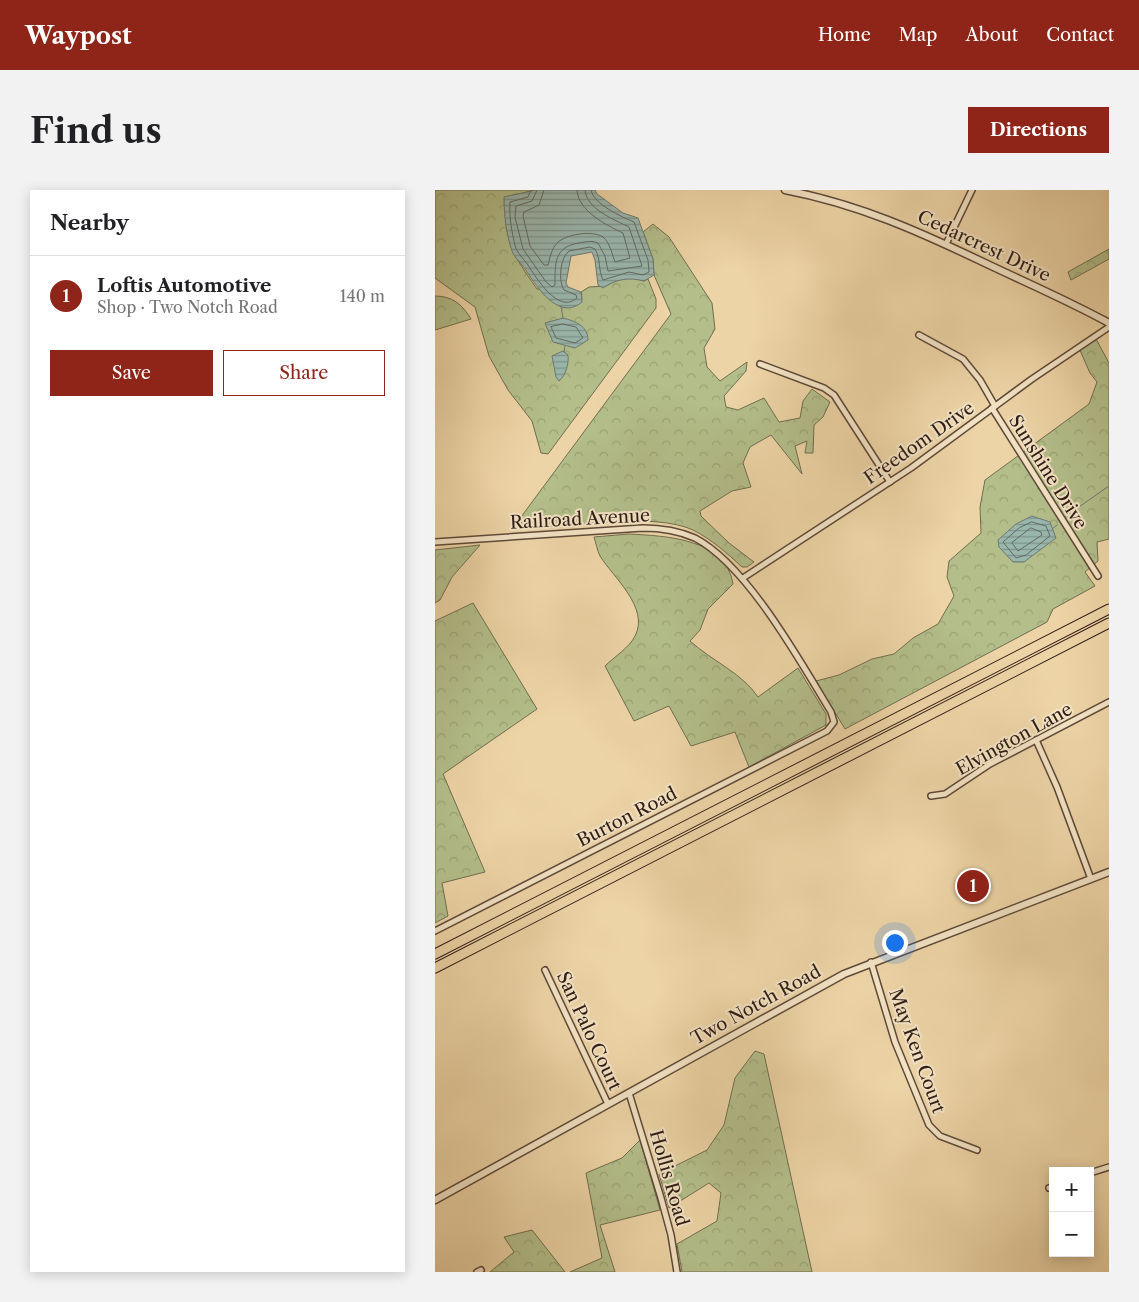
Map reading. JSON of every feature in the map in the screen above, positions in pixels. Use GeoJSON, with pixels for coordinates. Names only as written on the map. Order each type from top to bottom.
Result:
{"type":"FeatureCollection","features":[{"type":"Feature","properties":{"kind":"highway"},"geometry":{"type":"LineString","coordinates":[[435,954],[1109,609]]}},
{"type":"Feature","properties":{"kind":"highway"},"geometry":{"type":"LineString","coordinates":[[435,968],[1109,623]]}},
{"type":"Feature","properties":{"kind":"street","name":"Cedarcrest Drive"},"geometry":{"type":"LineString","coordinates":[[785,190],[854,206],[894,221],[946,244],[1109,323]]}},
{"type":"Feature","properties":{"kind":"street"},"geometry":{"type":"LineString","coordinates":[[946,244],[972,190]]}},
{"type":"Feature","properties":{"kind":"street","name":"Freedom Drive"},"geometry":{"type":"LineString","coordinates":[[743,578],[890,482],[1109,327]]}},
{"type":"Feature","properties":{"kind":"street","name":"Sunshine Drive"},"geometry":{"type":"LineString","coordinates":[[919,335],[963,359],[980,380],[994,407],[1098,576]]}},
{"type":"Feature","properties":{"kind":"street"},"geometry":{"type":"LineString","coordinates":[[761,364],[824,388],[834,396],[890,482]]}},
{"type":"Feature","properties":{"kind":"street","name":"Railroad Avenue"},"geometry":{"type":"LineString","coordinates":[[435,542],[632,528],[665,530],[687,535],[707,546],[727,561],[743,578],[793,650],[831,712],[833,722],[831,728]]}},
{"type":"Feature","properties":{"kind":"street","name":"Elvington Lane"},"geometry":{"type":"LineString","coordinates":[[931,796],[945,794],[990,764],[1109,702]]}},
{"type":"Feature","properties":{"kind":"street","name":"Burton Road"},"geometry":{"type":"LineString","coordinates":[[435,931],[831,728]]}},
{"type":"Feature","properties":{"kind":"street"},"geometry":{"type":"LineString","coordinates":[[1036,740],[1057,787],[1091,879]]}},
{"type":"Feature","properties":{"kind":"street","name":"Two Notch Road"},"geometry":{"type":"LineString","coordinates":[[435,1200],[815,989],[871,962],[1109,872]]}},
{"type":"Feature","properties":{"kind":"street","name":"May Ken Court"},"geometry":{"type":"LineString","coordinates":[[871,962],[895,1042],[929,1125],[940,1136],[977,1150]]}},
{"type":"Feature","properties":{"kind":"street","name":"San Palo Court"},"geometry":{"type":"LineString","coordinates":[[545,970],[608,1104]]}},
{"type":"Feature","properties":{"kind":"street","name":"Hollis Road"},"geometry":{"type":"LineString","coordinates":[[629,1093],[671,1235],[677,1272]]}},
{"type":"Feature","properties":{"kind":"street"},"geometry":{"type":"LineString","coordinates":[[1094,1172],[1109,1166]]}},
{"type":"Feature","properties":{"kind":"green space"},"geometry":{"type":"Polygon","coordinates":[[[435,190],[536,190],[505,197],[505,212],[508,236],[516,256],[537,289],[582,295],[581,292],[589,287],[606,286],[615,281],[630,277],[644,281],[648,279],[656,299],[656,308],[548,454],[541,453],[532,421],[508,390],[489,356],[475,307],[435,278],[435,190]]]}},
{"type":"Feature","properties":{"kind":"green space"},"geometry":{"type":"Polygon","coordinates":[[[653,224],[669,237],[712,303],[715,329],[704,348],[707,367],[720,381],[747,362],[746,371],[724,396],[726,407],[738,410],[764,398],[779,422],[800,418],[803,401],[812,389],[830,402],[823,417],[814,425],[813,453],[805,453],[807,441],[795,446],[802,474],[771,435],[750,447],[743,463],[751,487],[732,491],[700,511],[701,516],[729,543],[754,562],[747,567],[742,567],[719,547],[700,534],[676,525],[633,521],[522,529],[521,517],[671,314],[654,275],[653,259],[643,232],[653,224]]]}},
{"type":"Feature","properties":{"kind":"green space"},"geometry":{"type":"Polygon","coordinates":[[[1109,249],[1109,259],[1071,280],[1068,272],[1109,249]]]}},
{"type":"Feature","properties":{"kind":"green space"},"geometry":{"type":"Polygon","coordinates":[[[435,296],[447,297],[456,302],[471,319],[435,330],[435,296]]]}},
{"type":"Feature","properties":{"kind":"green space"},"geometry":{"type":"Polygon","coordinates":[[[1095,337],[1109,363],[1109,539],[1097,542],[1098,561],[1085,572],[1095,586],[1053,609],[1047,622],[845,729],[816,681],[839,675],[872,659],[894,654],[913,638],[938,624],[954,596],[947,577],[949,561],[981,533],[980,507],[985,480],[1089,404],[1097,382],[1090,373],[1079,348],[1095,337]]]}},
{"type":"Feature","properties":{"kind":"green space"},"geometry":{"type":"Polygon","coordinates":[[[629,534],[659,536],[692,542],[707,548],[719,557],[728,569],[733,584],[708,609],[700,630],[690,641],[744,681],[758,697],[798,668],[826,714],[826,725],[749,767],[735,732],[691,746],[669,706],[634,721],[605,666],[633,640],[638,625],[638,615],[628,593],[600,556],[594,537],[629,534]]]}},
{"type":"Feature","properties":{"kind":"green space"},"geometry":{"type":"Polygon","coordinates":[[[480,545],[452,577],[440,600],[435,603],[435,550],[480,545]]]}},
{"type":"Feature","properties":{"kind":"green space"},"geometry":{"type":"Polygon","coordinates":[[[473,603],[537,709],[443,774],[485,872],[442,883],[448,916],[435,923],[435,621],[473,603]]]}},
{"type":"Feature","properties":{"kind":"green space"},"geometry":{"type":"Polygon","coordinates":[[[755,1051],[764,1054],[812,1272],[682,1272],[677,1244],[717,1221],[721,1193],[709,1183],[669,1208],[659,1174],[707,1150],[724,1125],[735,1078],[755,1051]]]}},
{"type":"Feature","properties":{"kind":"green space"},"geometry":{"type":"Polygon","coordinates":[[[640,1140],[660,1210],[600,1225],[615,1272],[570,1272],[602,1258],[586,1173],[622,1158],[640,1140]]]}},
{"type":"Feature","properties":{"kind":"green space"},"geometry":{"type":"Polygon","coordinates":[[[532,1230],[565,1272],[490,1272],[514,1252],[504,1237],[532,1230]]]}},
{"type":"Feature","properties":{"kind":"water"},"geometry":{"type":"Polygon","coordinates":[[[536,190],[595,190],[597,194],[623,213],[638,218],[653,259],[654,275],[644,281],[628,279],[618,281],[603,288],[598,285],[595,260],[592,252],[571,256],[566,283],[568,287],[581,292],[582,302],[573,307],[555,304],[540,290],[514,255],[507,231],[504,197],[536,190]]]}},
{"type":"Feature","properties":{"kind":"water"},"geometry":{"type":"Polygon","coordinates":[[[563,318],[583,328],[586,331],[588,340],[575,348],[553,342],[545,323],[563,318]]]}},
{"type":"Feature","properties":{"kind":"water"},"geometry":{"type":"Polygon","coordinates":[[[563,351],[568,355],[568,362],[567,369],[559,381],[556,377],[552,356],[563,351]]]}},
{"type":"Feature","properties":{"kind":"water"},"geometry":{"type":"Polygon","coordinates":[[[1032,516],[1050,522],[1056,538],[1024,562],[1013,562],[999,547],[998,540],[1016,524],[1032,516]]]}},
{"type":"Feature","properties":{"kind":"waterway"},"geometry":{"type":"LineString","coordinates":[[561,306],[563,318]]}},
{"type":"Feature","properties":{"kind":"waterway"},"geometry":{"type":"LineString","coordinates":[[564,352],[565,346]]}},
{"type":"Feature","properties":{"kind":"waterway"},"geometry":{"type":"LineString","coordinates":[[1063,518],[1109,486]]}},
{"type":"Feature","properties":{"kind":"waterway"},"geometry":{"type":"LineString","coordinates":[[1052,529],[1057,525]]}},
{"type":"Feature","properties":{"kind":"place","name":"Loftis Automotive"},"geometry":{"type":"Point","coordinates":[973,886]}}]}
